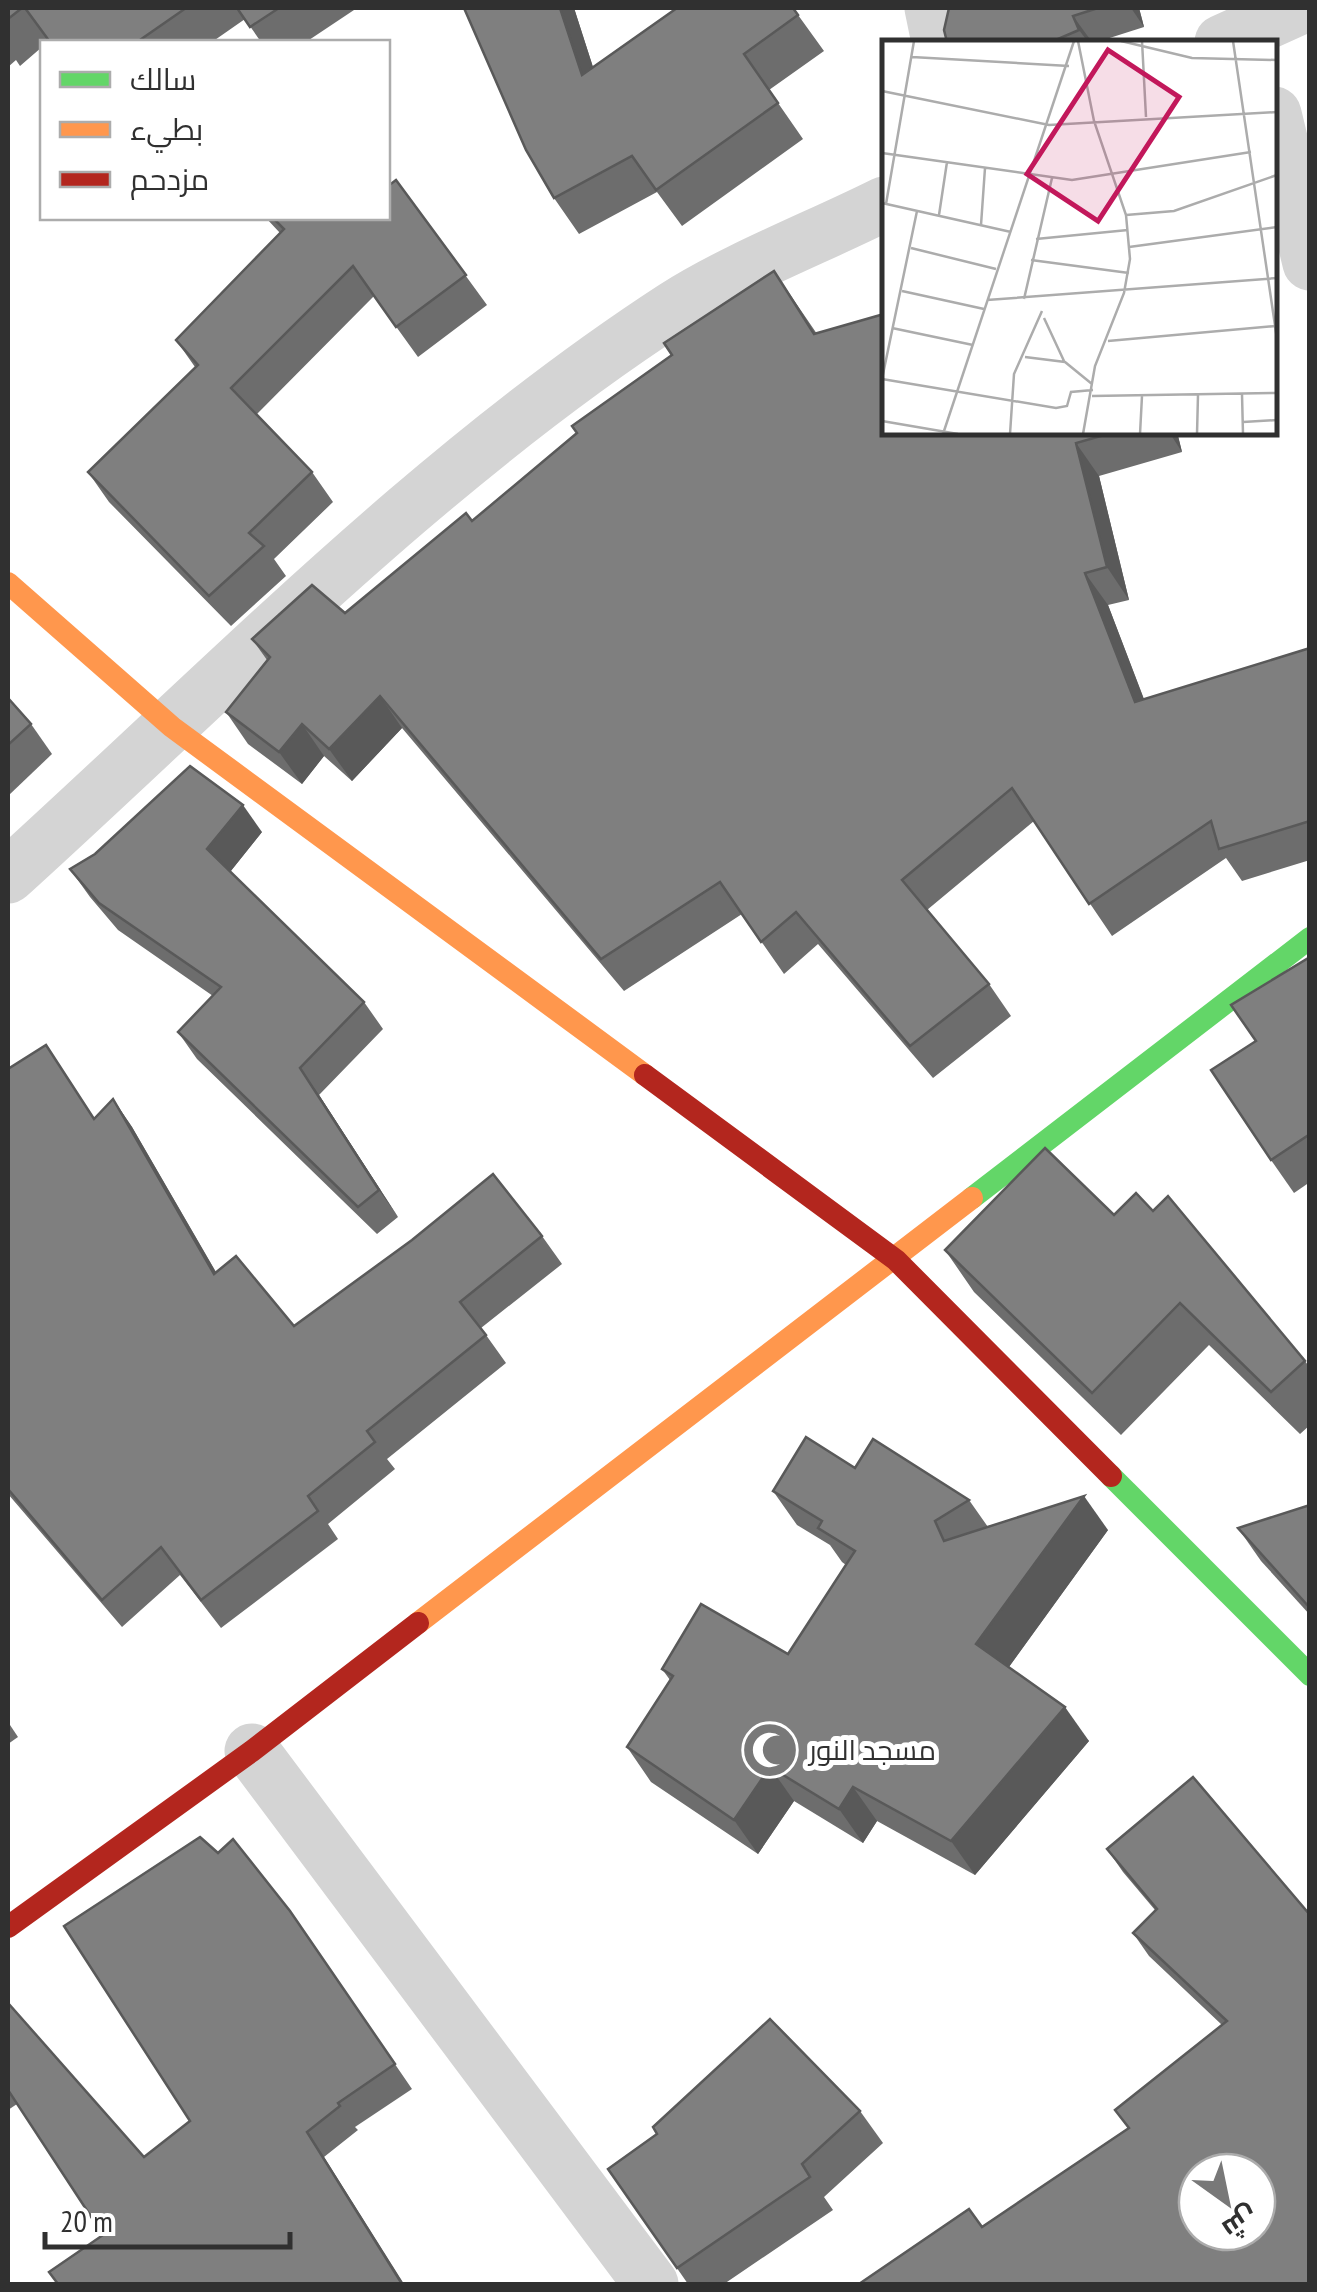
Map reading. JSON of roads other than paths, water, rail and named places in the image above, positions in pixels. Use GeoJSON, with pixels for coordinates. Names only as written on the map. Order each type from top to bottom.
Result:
{"type":"FeatureCollection","features":[{"type":"Feature","properties":{"kind":"street"},"geometry":{"type":"LineString","coordinates":[[932,8],[939,40]]}},
{"type":"Feature","properties":{"kind":"street"},"geometry":{"type":"LineString","coordinates":[[1277,126],[1310,262]]}},
{"type":"Feature","properties":{"kind":"street"},"geometry":{"type":"LineString","coordinates":[[8,876],[395,520],[539,404],[678,306],[882,205]]}},
{"type":"Feature","properties":{"kind":"street"},"geometry":{"type":"LineString","coordinates":[[8,583],[172,726],[896,1260],[1310,1675]]}},
{"type":"Feature","properties":{"kind":"street"},"geometry":{"type":"LineString","coordinates":[[8,1927],[252,1751],[896,1260],[1310,938]]}},
{"type":"Feature","properties":{"kind":"street"},"geometry":{"type":"LineString","coordinates":[[252,1751],[651,2284]]}},
{"type":"Feature","properties":{"kind":"place","name":"مسجد النور"},"geometry":{"type":"Point","coordinates":[770,1750]}}]}
